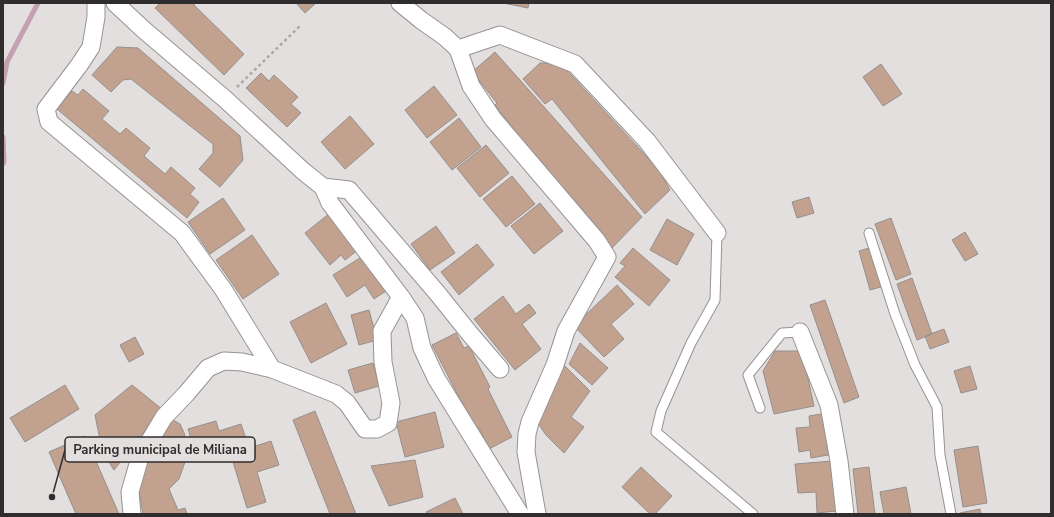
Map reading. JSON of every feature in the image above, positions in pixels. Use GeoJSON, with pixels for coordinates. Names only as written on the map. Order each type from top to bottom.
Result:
{"type":"FeatureCollection","features":[{"type":"Feature","properties":{"kind":"street"},"geometry":{"type":"LineString","coordinates":[[96,3],[96,17],[91,47],[46,109],[49,122],[182,233],[224,289],[272,369]]}},
{"type":"Feature","properties":{"kind":"street"},"geometry":{"type":"LineString","coordinates":[[114,3],[225,99],[303,171],[323,187],[330,203],[401,297],[415,318],[422,348],[436,378],[520,514]]}},
{"type":"Feature","properties":{"kind":"street"},"geometry":{"type":"LineString","coordinates":[[400,3],[445,37],[458,49],[471,86],[493,119],[596,241],[606,257],[566,331],[556,365],[530,422],[527,434],[526,452],[537,514]]}},
{"type":"Feature","properties":{"kind":"street"},"geometry":{"type":"LineString","coordinates":[[458,49],[500,35],[575,64],[647,141],[717,233]]}},
{"type":"Feature","properties":{"kind":"street"},"geometry":{"type":"LineString","coordinates":[[323,187],[349,190],[500,369]]}},
{"type":"Feature","properties":{"kind":"street"},"geometry":{"type":"LineString","coordinates":[[132,514],[130,492],[140,457],[164,416],[186,394],[208,368],[224,361],[242,362],[272,369],[336,394],[347,403],[365,429],[377,429],[388,423],[391,403],[384,362],[382,331],[401,297]]}},
{"type":"Feature","properties":{"kind":"street"},"geometry":{"type":"LineString","coordinates":[[800,332],[829,405],[839,461],[845,514]]}},
{"type":"Feature","properties":{"kind":"lane"},"geometry":{"type":"LineString","coordinates":[[717,233],[715,300],[691,344],[661,411],[656,432],[753,514]]}},
{"type":"Feature","properties":{"kind":"lane"},"geometry":{"type":"LineString","coordinates":[[869,233],[895,314],[915,365],[937,407],[940,455],[951,514]]}},
{"type":"Feature","properties":{"kind":"lane"},"geometry":{"type":"LineString","coordinates":[[760,408],[748,375],[782,333],[800,332]]}},
{"type":"Feature","properties":{"kind":"path"},"geometry":{"type":"LineString","coordinates":[[225,99],[301,24]]}},
{"type":"Feature","properties":{"kind":"building"},"geometry":{"type":"Polygon","coordinates":[[[160,3],[196,3],[194,5],[244,54],[224,75],[155,8],[160,3]]]}},
{"type":"Feature","properties":{"kind":"building"},"geometry":{"type":"Polygon","coordinates":[[[296,3],[316,3],[305,13],[296,3]]]}},
{"type":"Feature","properties":{"kind":"building"},"geometry":{"type":"Polygon","coordinates":[[[503,3],[529,3],[528,8],[503,3]]]}},
{"type":"Feature","properties":{"kind":"building"},"geometry":{"type":"Polygon","coordinates":[[[117,47],[138,48],[240,136],[243,160],[220,187],[199,169],[213,153],[213,144],[131,79],[123,80],[111,92],[92,75],[117,47]]]}},
{"type":"Feature","properties":{"kind":"building"},"geometry":{"type":"Polygon","coordinates":[[[495,52],[642,217],[612,248],[588,216],[537,159],[495,105],[497,103],[472,72],[495,52]]]}},
{"type":"Feature","properties":{"kind":"building"},"geometry":{"type":"Polygon","coordinates":[[[540,63],[560,63],[659,170],[670,190],[645,214],[552,99],[545,104],[523,79],[540,63]]]}},
{"type":"Feature","properties":{"kind":"building"},"geometry":{"type":"Polygon","coordinates":[[[881,64],[902,94],[883,106],[863,77],[881,64]]]}},
{"type":"Feature","properties":{"kind":"building"},"geometry":{"type":"Polygon","coordinates":[[[261,73],[269,81],[274,75],[298,97],[291,104],[301,113],[287,127],[246,88],[261,73]]]}},
{"type":"Feature","properties":{"kind":"building"},"geometry":{"type":"Polygon","coordinates":[[[434,86],[457,115],[427,138],[405,110],[434,86]]]}},
{"type":"Feature","properties":{"kind":"building"},"geometry":{"type":"Polygon","coordinates":[[[83,89],[109,111],[102,119],[120,134],[126,128],[150,148],[144,156],[165,174],[171,167],[195,188],[190,194],[199,202],[187,218],[57,109],[72,91],[78,95],[83,89]]]}},
{"type":"Feature","properties":{"kind":"building"},"geometry":{"type":"Polygon","coordinates":[[[350,116],[374,144],[345,169],[321,142],[350,116]]]}},
{"type":"Feature","properties":{"kind":"building"},"geometry":{"type":"Polygon","coordinates":[[[459,118],[481,147],[452,170],[430,142],[459,118]]]}},
{"type":"Feature","properties":{"kind":"building"},"geometry":{"type":"Polygon","coordinates":[[[486,145],[509,173],[480,197],[457,168],[486,145]]]}},
{"type":"Feature","properties":{"kind":"building"},"geometry":{"type":"Polygon","coordinates":[[[512,176],[535,204],[506,227],[483,199],[512,176]]]}},
{"type":"Feature","properties":{"kind":"building"},"geometry":{"type":"Polygon","coordinates":[[[809,197],[814,213],[797,218],[792,202],[809,197]]]}},
{"type":"Feature","properties":{"kind":"building"},"geometry":{"type":"Polygon","coordinates":[[[223,198],[245,230],[210,254],[188,222],[223,198]]]}},
{"type":"Feature","properties":{"kind":"building"},"geometry":{"type":"Polygon","coordinates":[[[540,203],[563,231],[534,254],[511,226],[540,203]]]}},
{"type":"Feature","properties":{"kind":"building"},"geometry":{"type":"Polygon","coordinates":[[[330,213],[358,250],[345,260],[341,255],[330,265],[305,233],[330,213]]]}},
{"type":"Feature","properties":{"kind":"building"},"geometry":{"type":"Polygon","coordinates":[[[891,218],[911,274],[896,280],[875,224],[891,218]]]}},
{"type":"Feature","properties":{"kind":"building"},"geometry":{"type":"Polygon","coordinates":[[[667,219],[694,234],[677,265],[650,250],[667,219]]]}},
{"type":"Feature","properties":{"kind":"building"},"geometry":{"type":"Polygon","coordinates":[[[436,226],[455,253],[430,270],[411,244],[436,226]]]}},
{"type":"Feature","properties":{"kind":"building"},"geometry":{"type":"Polygon","coordinates":[[[965,232],[978,254],[965,261],[952,240],[965,232]]]}},
{"type":"Feature","properties":{"kind":"building"},"geometry":{"type":"Polygon","coordinates":[[[252,235],[279,274],[243,299],[216,260],[252,235]]]}},
{"type":"Feature","properties":{"kind":"building"},"geometry":{"type":"Polygon","coordinates":[[[477,244],[494,265],[459,295],[441,272],[477,244]]]}},
{"type":"Feature","properties":{"kind":"building"},"geometry":{"type":"Polygon","coordinates":[[[876,246],[888,285],[870,290],[859,251],[876,246]]]}},
{"type":"Feature","properties":{"kind":"building"},"geometry":{"type":"Polygon","coordinates":[[[633,248],[670,280],[649,306],[615,277],[625,266],[620,263],[633,248]]]}},
{"type":"Feature","properties":{"kind":"building"},"geometry":{"type":"Polygon","coordinates":[[[363,256],[386,291],[374,299],[365,285],[347,297],[333,275],[363,256]]]}},
{"type":"Feature","properties":{"kind":"building"},"geometry":{"type":"Polygon","coordinates":[[[912,278],[932,334],[917,340],[897,284],[912,278]]]}},
{"type":"Feature","properties":{"kind":"building"},"geometry":{"type":"Polygon","coordinates":[[[617,285],[634,304],[611,324],[624,339],[604,357],[574,326],[617,285]]]}},
{"type":"Feature","properties":{"kind":"building"},"geometry":{"type":"Polygon","coordinates":[[[503,296],[516,314],[529,304],[536,313],[522,324],[541,349],[515,370],[474,319],[503,296]]]}},
{"type":"Feature","properties":{"kind":"building"},"geometry":{"type":"Polygon","coordinates":[[[825,300],[859,397],[844,403],[810,305],[825,300]]]}},
{"type":"Feature","properties":{"kind":"building"},"geometry":{"type":"Polygon","coordinates":[[[326,303],[347,344],[311,363],[290,322],[326,303]]]}},
{"type":"Feature","properties":{"kind":"building"},"geometry":{"type":"Polygon","coordinates":[[[369,310],[377,340],[359,345],[351,315],[369,310]]]}},
{"type":"Feature","properties":{"kind":"building"},"geometry":{"type":"Polygon","coordinates":[[[944,329],[949,342],[930,349],[925,336],[944,329]]]}},
{"type":"Feature","properties":{"kind":"building"},"geometry":{"type":"Polygon","coordinates":[[[456,333],[464,348],[469,346],[490,387],[488,389],[512,437],[489,449],[479,428],[476,430],[432,345],[456,333]]]}},
{"type":"Feature","properties":{"kind":"building"},"geometry":{"type":"Polygon","coordinates":[[[135,337],[144,354],[129,362],[120,345],[135,337]]]}},
{"type":"Feature","properties":{"kind":"building"},"geometry":{"type":"Polygon","coordinates":[[[580,343],[608,368],[592,385],[569,364],[580,343]]]}},
{"type":"Feature","properties":{"kind":"building"},"geometry":{"type":"Polygon","coordinates":[[[775,351],[802,351],[814,406],[774,414],[763,371],[775,351]]]}},
{"type":"Feature","properties":{"kind":"building"},"geometry":{"type":"Polygon","coordinates":[[[373,363],[379,386],[355,393],[348,370],[373,363]]]}},
{"type":"Feature","properties":{"kind":"building"},"geometry":{"type":"Polygon","coordinates":[[[563,364],[590,391],[571,417],[584,427],[564,453],[546,435],[538,423],[563,364]]]}},
{"type":"Feature","properties":{"kind":"building"},"geometry":{"type":"Polygon","coordinates":[[[970,366],[977,389],[961,393],[954,371],[970,366]]]}},
{"type":"Feature","properties":{"kind":"building"},"geometry":{"type":"Polygon","coordinates":[[[65,385],[79,409],[25,442],[10,418],[65,385]]]}},
{"type":"Feature","properties":{"kind":"building"},"geometry":{"type":"Polygon","coordinates":[[[132,385],[162,409],[114,470],[107,459],[99,435],[95,415],[132,385]]]}},
{"type":"Feature","properties":{"kind":"building"},"geometry":{"type":"Polygon","coordinates":[[[315,411],[356,514],[330,514],[293,420],[315,411]]]}},
{"type":"Feature","properties":{"kind":"building"},"geometry":{"type":"Polygon","coordinates":[[[435,412],[444,447],[405,457],[396,422],[435,412]]]}},
{"type":"Feature","properties":{"kind":"building"},"geometry":{"type":"Polygon","coordinates":[[[827,413],[834,454],[811,458],[810,450],[799,452],[796,428],[810,427],[809,416],[827,413]]]}},
{"type":"Feature","properties":{"kind":"building"},"geometry":{"type":"Polygon","coordinates":[[[168,417],[180,424],[185,435],[179,459],[185,462],[179,479],[169,489],[178,510],[185,508],[187,514],[143,514],[139,492],[140,476],[168,417]]]}},
{"type":"Feature","properties":{"kind":"building"},"geometry":{"type":"Polygon","coordinates":[[[216,421],[219,431],[241,424],[249,448],[271,441],[279,465],[257,472],[266,502],[247,508],[230,452],[198,462],[188,429],[216,421]]]}},
{"type":"Feature","properties":{"kind":"building"},"geometry":{"type":"Polygon","coordinates":[[[85,436],[119,514],[76,514],[49,452],[85,436]]]}},
{"type":"Feature","properties":{"kind":"building"},"geometry":{"type":"Polygon","coordinates":[[[978,446],[987,503],[963,507],[954,450],[978,446]]]}},
{"type":"Feature","properties":{"kind":"building"},"geometry":{"type":"Polygon","coordinates":[[[415,460],[423,497],[389,506],[371,466],[415,460]]]}},
{"type":"Feature","properties":{"kind":"building"},"geometry":{"type":"Polygon","coordinates":[[[832,461],[837,511],[817,513],[816,492],[798,493],[795,464],[832,461]]]}},
{"type":"Feature","properties":{"kind":"building"},"geometry":{"type":"Polygon","coordinates":[[[641,467],[672,496],[655,514],[650,514],[622,487],[641,467]]]}},
{"type":"Feature","properties":{"kind":"building"},"geometry":{"type":"Polygon","coordinates":[[[869,467],[875,514],[858,514],[853,469],[869,467]]]}},
{"type":"Feature","properties":{"kind":"building"},"geometry":{"type":"Polygon","coordinates":[[[906,487],[911,514],[884,514],[880,492],[906,487]]]}},
{"type":"Feature","properties":{"kind":"building"},"geometry":{"type":"Polygon","coordinates":[[[455,498],[463,514],[427,514],[426,512],[455,498]]]}},
{"type":"Feature","properties":{"kind":"building"},"geometry":{"type":"Polygon","coordinates":[[[980,509],[981,514],[960,514],[960,513],[980,509]]]}},
{"type":"Feature","properties":{"kind":"waterway"},"geometry":{"type":"LineString","coordinates":[[3,83],[7,62],[38,3]]}},
{"type":"Feature","properties":{"kind":"waterway"},"geometry":{"type":"LineString","coordinates":[[3,137],[3,164]]}},
{"type":"Feature","properties":{"kind":"place","name":"Parking municipal de Miliana"},"geometry":{"type":"Point","coordinates":[52,497]}}]}
